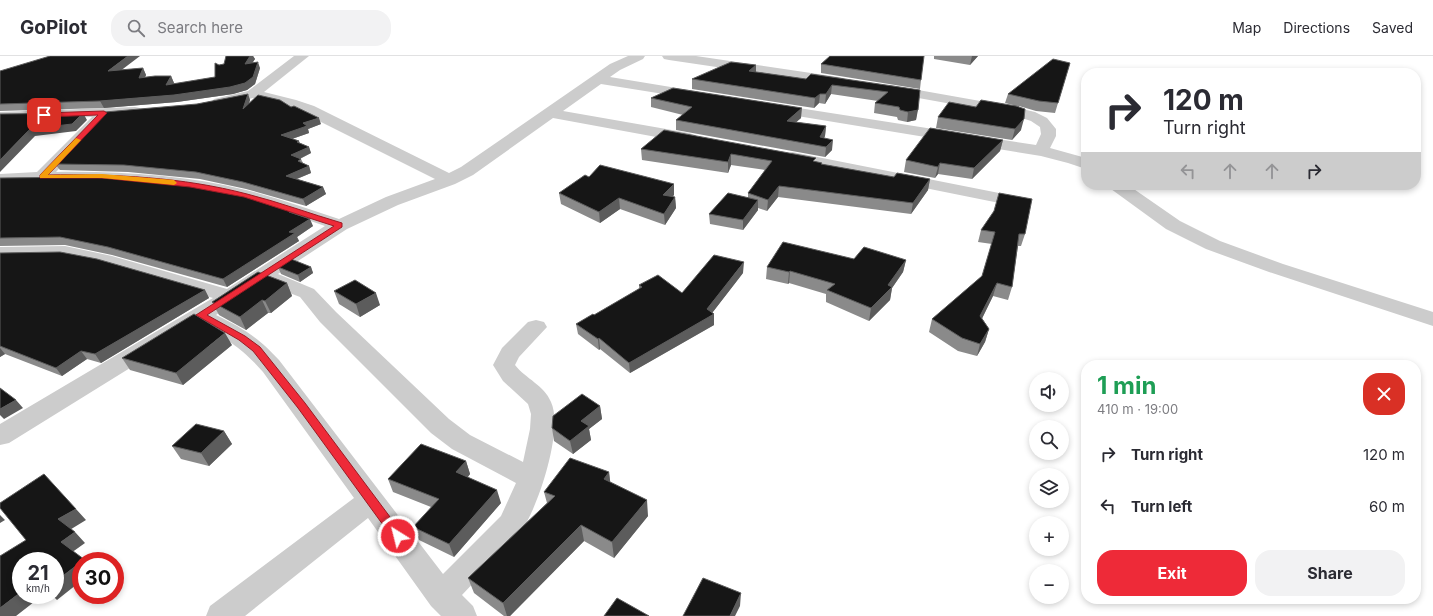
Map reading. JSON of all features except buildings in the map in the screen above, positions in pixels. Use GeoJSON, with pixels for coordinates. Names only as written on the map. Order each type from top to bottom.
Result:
{"type":"FeatureCollection","features":[{"type":"Feature","properties":{"kind":"street"},"geometry":{"type":"LineString","coordinates":[[204,104],[253,94],[302,56]]}},
{"type":"Feature","properties":{"kind":"street"},"geometry":{"type":"LineString","coordinates":[[0,436],[264,276],[340,225],[392,201],[449,180],[467,171],[598,79],[616,67],[638,56]]}},
{"type":"Feature","properties":{"kind":"street"},"geometry":{"type":"LineString","coordinates":[[669,56],[855,84]]}},
{"type":"Feature","properties":{"kind":"street"},"geometry":{"type":"LineString","coordinates":[[598,79],[705,97]]}},
{"type":"Feature","properties":{"kind":"street"},"geometry":{"type":"LineString","coordinates":[[878,87],[1014,111],[1033,117],[1044,123],[1049,128],[1049,135],[1040,151]]}},
{"type":"Feature","properties":{"kind":"street"},"geometry":{"type":"LineString","coordinates":[[253,94],[289,101],[310,108],[327,119],[449,180]]}},
{"type":"Feature","properties":{"kind":"street"},"geometry":{"type":"LineString","coordinates":[[759,106],[1040,151],[1081,163]]}},
{"type":"Feature","properties":{"kind":"street"},"geometry":{"type":"LineString","coordinates":[[0,116],[104,113],[146,110]]}},
{"type":"Feature","properties":{"kind":"street"},"geometry":{"type":"LineString","coordinates":[[42,177],[104,113]]}},
{"type":"Feature","properties":{"kind":"street"},"geometry":{"type":"LineString","coordinates":[[551,113],[704,141]]}},
{"type":"Feature","properties":{"kind":"street"},"geometry":{"type":"LineString","coordinates":[[774,154],[1019,202]]}},
{"type":"Feature","properties":{"kind":"street"},"geometry":{"type":"LineString","coordinates":[[0,179],[102,176],[190,184],[245,196],[340,225]]}},
{"type":"Feature","properties":{"kind":"street"},"geometry":{"type":"LineString","coordinates":[[1124,190],[1173,224],[1213,244],[1276,268],[1433,319]]}},
{"type":"Feature","properties":{"kind":"street"},"geometry":{"type":"LineString","coordinates":[[0,253],[65,252],[105,260],[230,296]]}},
{"type":"Feature","properties":{"kind":"street"},"geometry":{"type":"LineString","coordinates":[[264,276],[307,294],[376,365],[445,430],[461,442],[487,457],[530,478]]}},
{"type":"Feature","properties":{"kind":"street"},"geometry":{"type":"LineString","coordinates":[[201,315],[242,338],[256,349],[372,500],[442,596],[462,616]]}},
{"type":"Feature","properties":{"kind":"street"},"geometry":{"type":"LineString","coordinates":[[442,596],[511,524],[518,514],[543,434],[543,419],[540,404],[530,391],[506,370],[504,365],[510,353],[536,327]]}},
{"type":"Feature","properties":{"kind":"street"},"geometry":{"type":"LineString","coordinates":[[221,616],[372,500]]}},
{"type":"Feature","properties":{"kind":"slow traffic"},"geometry":{"type":"LineString","coordinates":[[78,140],[42,177],[102,176],[174,183]]}},
{"type":"Feature","properties":{"kind":"route"},"geometry":{"type":"LineString","coordinates":[[44,115],[104,113],[42,177],[102,176],[190,184],[245,196],[340,225],[264,276],[201,315],[242,338],[256,349],[301,405],[398,536]]}}]}
